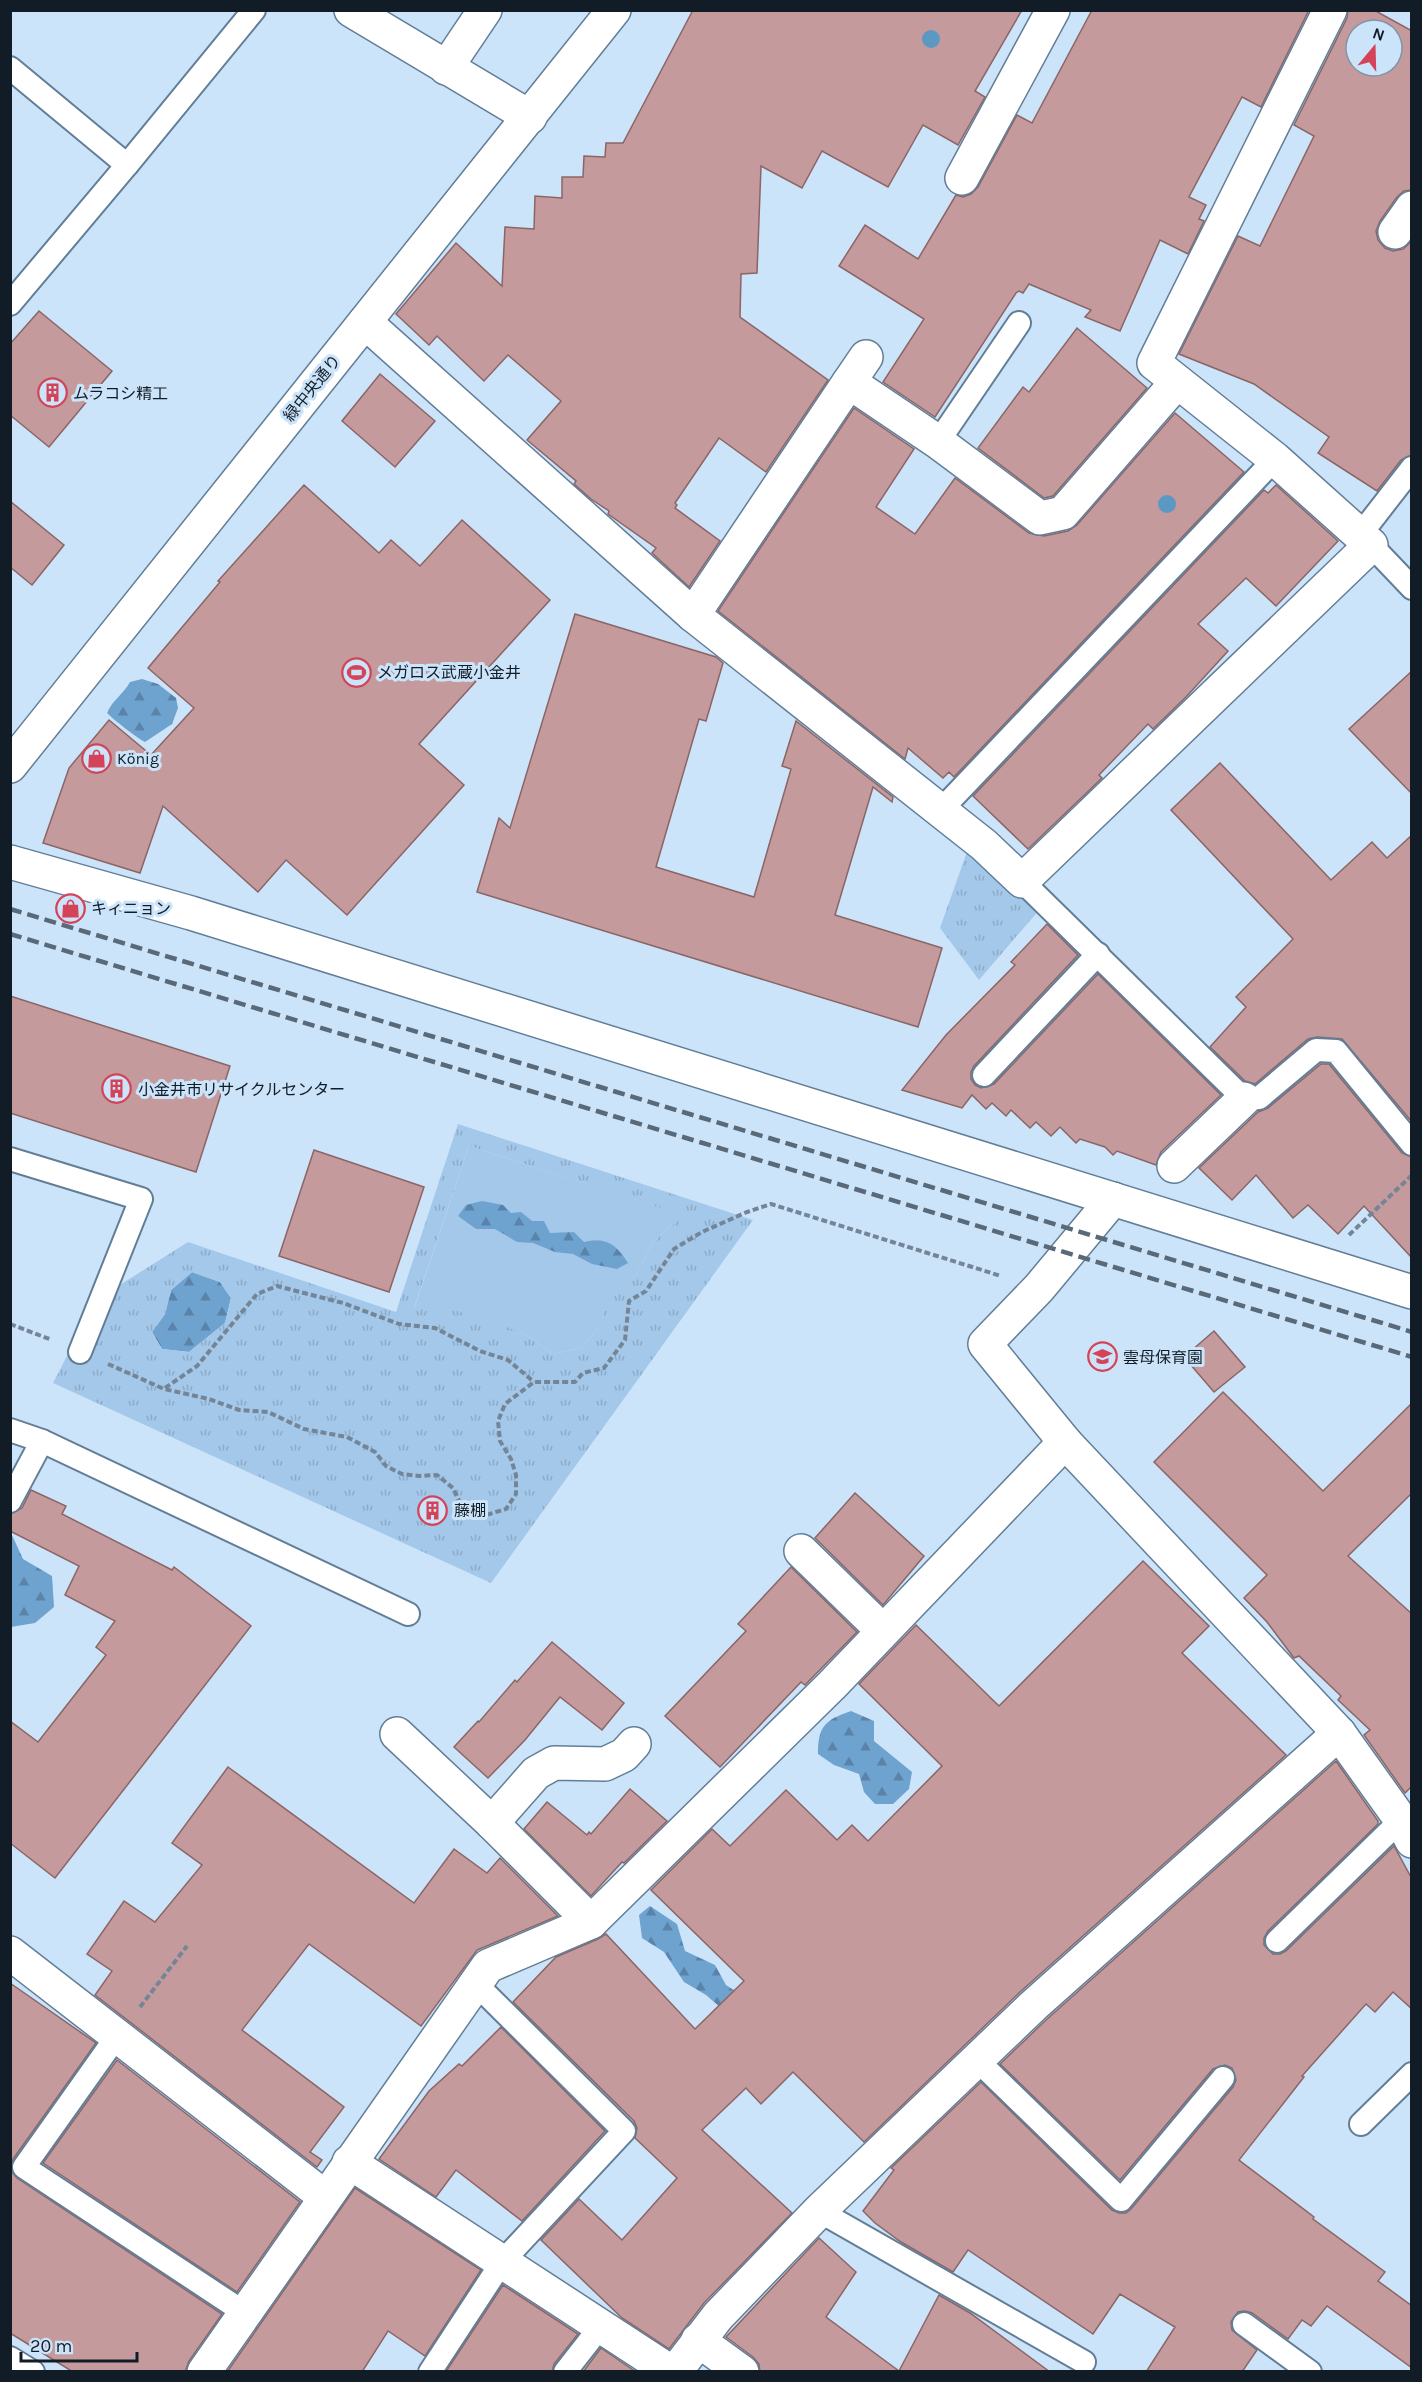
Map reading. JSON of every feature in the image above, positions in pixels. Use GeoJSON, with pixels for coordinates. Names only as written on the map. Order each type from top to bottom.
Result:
{"type":"FeatureCollection","features":[{"type":"Feature","properties":{"kind":"street"},"geometry":{"type":"LineString","coordinates":[[351,10],[530,117]]}},
{"type":"Feature","properties":{"kind":"street"},"geometry":{"type":"LineString","coordinates":[[446,68],[485,10]]}},
{"type":"Feature","properties":{"kind":"street","name":"緑中央通り"},"geometry":{"type":"LineString","coordinates":[[16,749],[365,322],[614,10]]}},
{"type":"Feature","properties":{"kind":"street"},"geometry":{"type":"LineString","coordinates":[[962,178],[1053,10]]}},
{"type":"Feature","properties":{"kind":"street"},"geometry":{"type":"LineString","coordinates":[[365,322],[693,615],[984,845],[1023,881],[1365,540],[1275,459],[1154,363],[1330,10]]}},
{"type":"Feature","properties":{"kind":"street"},"geometry":{"type":"LineString","coordinates":[[693,615],[858,369],[938,442],[1040,518],[1064,513],[1177,382]]}},
{"type":"Feature","properties":{"kind":"street"},"geometry":{"type":"LineString","coordinates":[[10,862],[202,916],[1412,1292]]}},
{"type":"Feature","properties":{"kind":"street"},"geometry":{"type":"LineString","coordinates":[[1174,1167],[1244,1099]]}},
{"type":"Feature","properties":{"kind":"street"},"geometry":{"type":"LineString","coordinates":[[1113,1199],[1039,1288],[985,1344],[1065,1442],[1339,1733],[1408,1824]]}},
{"type":"Feature","properties":{"kind":"street"},"geometry":{"type":"LineString","coordinates":[[204,2372],[488,1966],[591,1922],[832,1685],[1065,1442]]}},
{"type":"Feature","properties":{"kind":"street"},"geometry":{"type":"LineString","coordinates":[[801,1551],[884,1631]]}},
{"type":"Feature","properties":{"kind":"street"},"geometry":{"type":"LineString","coordinates":[[349,2162],[673,2372],[718,2316],[819,2211],[1033,2006],[1339,1733]]}},
{"type":"Feature","properties":{"kind":"street"},"geometry":{"type":"LineString","coordinates":[[398,1734],[492,1823],[591,1922]]}},
{"type":"Feature","properties":{"kind":"street"},"geometry":{"type":"LineString","coordinates":[[492,1823],[536,1773],[554,1763],[605,1764],[624,1755],[634,1744]]}},
{"type":"Feature","properties":{"kind":"street"},"geometry":{"type":"LineString","coordinates":[[10,1953],[325,2198]]}},
{"type":"Feature","properties":{"kind":"street"},"geometry":{"type":"LineString","coordinates":[[698,2340],[742,2372]]}},
{"type":"Feature","properties":{"kind":"lane"},"geometry":{"type":"LineString","coordinates":[[10,304],[254,10]]}},
{"type":"Feature","properties":{"kind":"lane"},"geometry":{"type":"LineString","coordinates":[[10,68],[127,165]]}},
{"type":"Feature","properties":{"kind":"lane"},"geometry":{"type":"LineString","coordinates":[[938,442],[1019,323]]}},
{"type":"Feature","properties":{"kind":"lane"},"geometry":{"type":"LineString","coordinates":[[940,811],[1275,459]]}},
{"type":"Feature","properties":{"kind":"lane"},"geometry":{"type":"LineString","coordinates":[[1412,468],[1365,540],[1412,588]]}},
{"type":"Feature","properties":{"kind":"lane"},"geometry":{"type":"LineString","coordinates":[[1023,881],[1244,1099],[1259,1098],[1316,1050],[1336,1051],[1412,1144]]}},
{"type":"Feature","properties":{"kind":"lane"},"geometry":{"type":"LineString","coordinates":[[984,1075],[1098,954]]}},
{"type":"Feature","properties":{"kind":"lane"},"geometry":{"type":"LineString","coordinates":[[10,1159],[141,1199],[80,1352]]}},
{"type":"Feature","properties":{"kind":"lane"},"geometry":{"type":"LineString","coordinates":[[10,1430],[42,1441],[408,1614]]}},
{"type":"Feature","properties":{"kind":"lane"},"geometry":{"type":"LineString","coordinates":[[10,1501],[42,1441]]}},
{"type":"Feature","properties":{"kind":"lane"},"geometry":{"type":"LineString","coordinates":[[1277,1941],[1408,1824]]}},
{"type":"Feature","properties":{"kind":"lane"},"geometry":{"type":"LineString","coordinates":[[430,2372],[502,2262],[624,2131],[476,1984]]}},
{"type":"Feature","properties":{"kind":"lane"},"geometry":{"type":"LineString","coordinates":[[117,2036],[24,2167],[245,2313]]}},
{"type":"Feature","properties":{"kind":"lane"},"geometry":{"type":"LineString","coordinates":[[977,2060],[1121,2200],[1223,2078]]}},
{"type":"Feature","properties":{"kind":"lane"},"geometry":{"type":"LineString","coordinates":[[1361,2124],[1412,2074]]}},
{"type":"Feature","properties":{"kind":"lane"},"geometry":{"type":"LineString","coordinates":[[819,2211],[1084,2361]]}},
{"type":"Feature","properties":{"kind":"lane"},"geometry":{"type":"LineString","coordinates":[[1244,2324],[1310,2372]]}},
{"type":"Feature","properties":{"kind":"lane"},"geometry":{"type":"LineString","coordinates":[[565,2372],[602,2326]]}},
{"type":"Feature","properties":{"kind":"lane"},"geometry":{"type":"LineString","coordinates":[[10,2358],[33,2372]]}},
{"type":"Feature","properties":{"kind":"path"},"geometry":{"type":"LineString","coordinates":[[1319,1264],[1412,1175]]}},
{"type":"Feature","properties":{"kind":"path"},"geometry":{"type":"LineString","coordinates":[[10,1324],[164,1389],[209,1399],[239,1410],[268,1412],[304,1429],[347,1437],[375,1452],[386,1466],[402,1474],[437,1475],[453,1488],[463,1509],[486,1515],[506,1509],[516,1494],[516,1475],[511,1459],[501,1441],[498,1421],[505,1404],[534,1382],[575,1382],[583,1373],[604,1368],[625,1340],[629,1301],[646,1291],[674,1249],[702,1232],[760,1206],[771,1204],[1039,1288]]}},
{"type":"Feature","properties":{"kind":"path"},"geometry":{"type":"LineString","coordinates":[[164,1389],[197,1366],[257,1294],[277,1286],[343,1304],[399,1324],[435,1328],[480,1351],[508,1360],[534,1382]]}},
{"type":"Feature","properties":{"kind":"path"},"geometry":{"type":"LineString","coordinates":[[117,2036],[187,1946]]}},
{"type":"Feature","properties":{"kind":"green space"},"geometry":{"type":"Polygon","coordinates":[[[142,679],[158,684],[176,698],[178,708],[172,724],[145,742],[107,713],[130,682],[142,679]]]}},
{"type":"Feature","properties":{"kind":"green space"},"geometry":{"type":"Polygon","coordinates":[[[969,846],[1040,909],[979,980],[940,928],[969,846]]]}},
{"type":"Feature","properties":{"kind":"green space"},"geometry":{"type":"Polygon","coordinates":[[[458,1124],[753,1220],[491,1583],[53,1383],[96,1300],[188,1242],[396,1312],[458,1124]],[[469,1146],[414,1308],[451,1309],[495,1323],[523,1333],[553,1354],[582,1348],[597,1330],[612,1293],[636,1274],[652,1244],[668,1228],[686,1216],[469,1146]],[[192,1272],[171,1290],[165,1314],[152,1332],[162,1349],[189,1352],[225,1323],[231,1298],[220,1282],[192,1272]]]}},
{"type":"Feature","properties":{"kind":"green space"},"geometry":{"type":"Polygon","coordinates":[[[469,1146],[687,1216],[668,1228],[652,1244],[636,1274],[613,1293],[597,1330],[582,1348],[553,1354],[523,1333],[414,1309],[469,1146]]]}},
{"type":"Feature","properties":{"kind":"green space"},"geometry":{"type":"Polygon","coordinates":[[[482,1201],[503,1205],[511,1213],[521,1212],[532,1221],[544,1221],[550,1233],[574,1232],[584,1242],[599,1241],[610,1244],[628,1263],[617,1269],[592,1264],[573,1254],[555,1252],[533,1243],[517,1242],[495,1229],[476,1229],[458,1216],[466,1205],[482,1201]]]}},
{"type":"Feature","properties":{"kind":"green space"},"geometry":{"type":"Polygon","coordinates":[[[192,1272],[220,1282],[231,1298],[225,1323],[189,1352],[162,1349],[152,1332],[165,1314],[171,1290],[192,1272]]]}},
{"type":"Feature","properties":{"kind":"green space"},"geometry":{"type":"Polygon","coordinates":[[[11,1533],[23,1559],[52,1576],[54,1607],[35,1623],[11,1627],[11,1533]]]}},
{"type":"Feature","properties":{"kind":"green space"},"geometry":{"type":"Polygon","coordinates":[[[851,1711],[874,1721],[874,1741],[912,1772],[909,1789],[893,1804],[875,1804],[864,1792],[859,1774],[834,1765],[818,1754],[818,1744],[825,1725],[851,1711]]]}},
{"type":"Feature","properties":{"kind":"green space"},"geometry":{"type":"Polygon","coordinates":[[[650,1906],[677,1924],[685,1951],[715,1965],[726,1985],[752,2002],[735,2020],[706,1995],[684,1982],[664,1952],[642,1938],[639,1915],[650,1906]]]}},
{"type":"Feature","properties":{"kind":"building"},"geometry":{"type":"Polygon","coordinates":[[[693,10],[1022,10],[975,91],[985,97],[958,145],[923,125],[888,187],[822,151],[802,188],[761,166],[757,273],[741,274],[740,317],[828,380],[766,472],[719,438],[675,503],[677,505],[675,508],[720,541],[689,587],[652,553],[656,548],[608,514],[609,511],[591,499],[574,484],[576,481],[527,440],[561,401],[508,355],[484,381],[437,336],[429,345],[396,314],[456,243],[502,286],[505,227],[534,229],[535,196],[562,198],[562,177],[583,177],[584,156],[605,157],[606,143],[623,143],[693,10]]]}},
{"type":"Feature","properties":{"kind":"building"},"geometry":{"type":"Polygon","coordinates":[[[1092,10],[1309,10],[1261,107],[1242,97],[1189,197],[1206,205],[1199,219],[1204,221],[1188,254],[1160,240],[1120,331],[1085,317],[1091,310],[1029,284],[1023,293],[1019,291],[1016,293],[935,417],[883,382],[924,319],[839,266],[865,225],[918,259],[956,195],[963,197],[971,194],[978,187],[1017,115],[1032,123],[1092,10]]]}},
{"type":"Feature","properties":{"kind":"building"},"geometry":{"type":"Polygon","coordinates":[[[1348,10],[1374,10],[1388,18],[1347,18],[1348,10]]]}},
{"type":"Feature","properties":{"kind":"building"},"geometry":{"type":"Polygon","coordinates":[[[1344,24],[1344,78],[1404,78],[1404,27],[1412,31],[1412,190],[1404,191],[1397,197],[1380,221],[1376,231],[1378,240],[1385,248],[1393,251],[1403,249],[1412,241],[1412,455],[1401,460],[1377,491],[1318,453],[1329,437],[1254,384],[1179,354],[1238,236],[1260,246],[1314,136],[1294,125],[1344,24]]]}},
{"type":"Feature","properties":{"kind":"building","name":"ムラコシ精工"},"geometry":{"type":"Polygon","coordinates":[[[39,311],[112,371],[49,447],[10,415],[10,344],[39,311]]]}},
{"type":"Feature","properties":{"kind":"building"},"geometry":{"type":"Polygon","coordinates":[[[1077,328],[1147,388],[1053,496],[1044,498],[978,448],[1023,387],[1029,392],[1077,328]]]}},
{"type":"Feature","properties":{"kind":"building"},"geometry":{"type":"Polygon","coordinates":[[[380,374],[435,421],[395,467],[342,421],[380,374]]]}},
{"type":"Feature","properties":{"kind":"building"},"geometry":{"type":"Polygon","coordinates":[[[854,408],[914,449],[876,507],[915,534],[955,478],[1029,533],[1044,536],[1068,531],[1077,525],[1175,413],[1244,472],[954,777],[949,772],[943,778],[908,748],[905,759],[718,611],[854,408]]]}},
{"type":"Feature","properties":{"kind":"building","name":"メガロス武蔵小金井"},"geometry":{"type":"Polygon","coordinates":[[[304,485],[379,553],[391,540],[420,566],[462,520],[550,600],[419,744],[464,785],[347,915],[286,860],[258,892],[163,806],[140,873],[43,843],[69,768],[109,720],[151,755],[194,708],[148,668],[220,582],[218,581],[304,485]]]}},
{"type":"Feature","properties":{"kind":"building"},"geometry":{"type":"Polygon","coordinates":[[[1276,485],[1338,541],[1276,606],[1246,578],[1198,624],[1228,651],[1153,729],[1148,724],[1099,775],[1102,778],[1028,849],[973,796],[1264,490],[1268,493],[1276,485]]]}},
{"type":"Feature","properties":{"kind":"building"},"geometry":{"type":"Polygon","coordinates":[[[10,501],[64,545],[32,585],[10,567],[10,501]]]}},
{"type":"Feature","properties":{"kind":"building"},"geometry":{"type":"Polygon","coordinates":[[[575,614],[716,657],[723,663],[706,721],[699,719],[656,867],[754,897],[791,769],[782,766],[796,721],[893,797],[892,802],[873,787],[835,915],[942,948],[918,1027],[477,892],[499,818],[510,828],[575,614]]]}},
{"type":"Feature","properties":{"kind":"building"},"geometry":{"type":"Polygon","coordinates":[[[1412,671],[1412,794],[1349,729],[1412,671]]]}},
{"type":"Feature","properties":{"kind":"building"},"geometry":{"type":"Polygon","coordinates":[[[1220,763],[1331,880],[1372,842],[1387,858],[1412,835],[1412,1122],[1342,1039],[1317,1037],[1308,1039],[1255,1084],[1245,1081],[1210,1047],[1246,1007],[1236,997],[1293,939],[1171,810],[1220,763]]]}},
{"type":"Feature","properties":{"kind":"building"},"geometry":{"type":"Polygon","coordinates":[[[1047,924],[1078,955],[974,1066],[971,1079],[981,1088],[994,1084],[1098,974],[1221,1095],[1161,1152],[1156,1165],[1117,1151],[1113,1155],[1105,1147],[1080,1139],[1076,1143],[1060,1127],[1051,1136],[1036,1122],[1030,1128],[1011,1110],[1006,1116],[992,1103],[986,1109],[972,1095],[962,1108],[902,1090],[946,1035],[1015,965],[1011,962],[1047,924]]]}},
{"type":"Feature","properties":{"kind":"building","name":"小金井市リサイクルセンター"},"geometry":{"type":"Polygon","coordinates":[[[10,996],[230,1066],[196,1172],[10,1113],[10,996]]]}},
{"type":"Feature","properties":{"kind":"building"},"geometry":{"type":"Polygon","coordinates":[[[1321,1064],[1329,1064],[1402,1153],[1412,1157],[1412,1258],[1364,1206],[1338,1234],[1308,1205],[1293,1218],[1256,1175],[1232,1200],[1199,1168],[1258,1112],[1268,1108],[1321,1064]]]}},
{"type":"Feature","properties":{"kind":"building"},"geometry":{"type":"Polygon","coordinates":[[[314,1150],[424,1187],[389,1292],[279,1256],[314,1150]]]}},
{"type":"Feature","properties":{"kind":"building"},"geometry":{"type":"Polygon","coordinates":[[[1214,1331],[1245,1367],[1214,1392],[1184,1357],[1214,1331]]]}},
{"type":"Feature","properties":{"kind":"building"},"geometry":{"type":"Polygon","coordinates":[[[1223,1392],[1323,1491],[1412,1403],[1412,1493],[1348,1556],[1412,1614],[1412,1786],[1405,1793],[1364,1735],[1370,1730],[1338,1700],[1341,1696],[1299,1656],[1294,1658],[1267,1622],[1244,1598],[1267,1575],[1154,1462],[1223,1392]]]}},
{"type":"Feature","properties":{"kind":"building"},"geometry":{"type":"Polygon","coordinates":[[[31,1490],[66,1506],[62,1514],[172,1570],[174,1567],[251,1626],[55,1878],[10,1843],[10,1721],[38,1742],[106,1655],[96,1647],[115,1621],[65,1595],[79,1566],[10,1531],[10,1514],[22,1508],[31,1490]]]}},
{"type":"Feature","properties":{"kind":"building"},"geometry":{"type":"Polygon","coordinates":[[[855,1493],[924,1556],[883,1605],[815,1538],[855,1493]]]}},
{"type":"Feature","properties":{"kind":"building"},"geometry":{"type":"Polygon","coordinates":[[[1143,1561],[1209,1626],[1182,1653],[1286,1755],[1020,1992],[864,2142],[793,2072],[761,2104],[746,2088],[702,2130],[792,2213],[704,2303],[669,2349],[622,2318],[541,2240],[579,2199],[622,2240],[677,2178],[635,2138],[637,2128],[634,2121],[513,2002],[556,1957],[606,1934],[695,2029],[744,1981],[651,1890],[712,1829],[730,1846],[786,1790],[837,1840],[852,1825],[868,1841],[942,1766],[859,1684],[916,1625],[999,1706],[1143,1561]]]}},
{"type":"Feature","properties":{"kind":"building"},"geometry":{"type":"Polygon","coordinates":[[[791,1567],[857,1632],[805,1685],[801,1682],[720,1767],[665,1716],[746,1631],[738,1624],[791,1567]]]}},
{"type":"Feature","properties":{"kind":"building"},"geometry":{"type":"Polygon","coordinates":[[[552,1642],[624,1703],[602,1730],[560,1697],[525,1740],[488,1778],[454,1747],[552,1642]]]}},
{"type":"Feature","properties":{"kind":"building"},"geometry":{"type":"Polygon","coordinates":[[[1336,1761],[1378,1824],[1268,1931],[1264,1938],[1264,1945],[1273,1954],[1286,1951],[1394,1846],[1412,1879],[1412,2009],[1393,1992],[1375,2012],[1366,2004],[1302,2076],[1304,2077],[1239,2160],[1385,2272],[1378,2281],[1412,2306],[1412,2368],[1327,2306],[1311,2326],[1302,2320],[1288,2339],[1252,2313],[1238,2312],[1231,2322],[1232,2330],[1257,2350],[1242,2372],[1146,2372],[1175,2327],[1120,2294],[1093,2334],[968,2250],[953,2272],[901,2242],[863,2211],[894,2170],[891,2168],[981,2082],[1112,2210],[1126,2213],[1131,2209],[1233,2087],[1236,2080],[1232,2068],[1225,2065],[1213,2069],[1120,2180],[1000,2064],[1046,2020],[1336,1761]]]}},
{"type":"Feature","properties":{"kind":"building"},"geometry":{"type":"Polygon","coordinates":[[[228,1767],[414,1903],[454,1849],[487,1873],[500,1858],[558,1916],[477,1950],[421,2026],[309,1944],[242,2030],[344,2107],[310,2152],[322,2160],[317,2167],[95,1995],[112,1971],[87,1954],[124,1901],[155,1922],[202,1865],[172,1843],[228,1767]]]}},
{"type":"Feature","properties":{"kind":"building"},"geometry":{"type":"Polygon","coordinates":[[[630,1789],[667,1821],[624,1863],[622,1862],[591,1896],[524,1829],[547,1802],[587,1835],[589,1832],[591,1834],[630,1789]]]}},
{"type":"Feature","properties":{"kind":"building"},"geometry":{"type":"Polygon","coordinates":[[[10,1983],[96,2043],[13,2159],[12,2172],[17,2178],[222,2314],[189,2361],[185,2372],[73,2372],[10,2333],[10,1983]]]}},
{"type":"Feature","properties":{"kind":"building"},"geometry":{"type":"Polygon","coordinates":[[[501,2027],[605,2131],[522,2221],[456,2170],[436,2197],[379,2159],[429,2091],[459,2064],[462,2066],[501,2027]]]}},
{"type":"Feature","properties":{"kind":"building"},"geometry":{"type":"Polygon","coordinates":[[[117,2060],[300,2202],[237,2292],[43,2163],[117,2060]]]}},
{"type":"Feature","properties":{"kind":"building"},"geometry":{"type":"Polygon","coordinates":[[[355,2188],[481,2270],[425,2356],[388,2331],[362,2372],[227,2372],[355,2188]]]}},
{"type":"Feature","properties":{"kind":"building"},"geometry":{"type":"Polygon","coordinates":[[[819,2238],[856,2272],[826,2317],[899,2371],[939,2295],[970,2313],[1050,2372],[760,2372],[759,2364],[753,2357],[726,2337],[819,2238]]]}},
{"type":"Feature","properties":{"kind":"building"},"geometry":{"type":"Polygon","coordinates":[[[503,2285],[578,2334],[554,2364],[552,2372],[449,2372],[447,2370],[503,2285]]]}},
{"type":"Feature","properties":{"kind":"building"},"geometry":{"type":"Polygon","coordinates":[[[601,2348],[636,2372],[583,2372],[601,2348]]]}},
{"type":"Feature","properties":{"kind":"railway"},"geometry":{"type":"LineString","coordinates":[[10,909],[1412,1332]]}},
{"type":"Feature","properties":{"kind":"railway"},"geometry":{"type":"LineString","coordinates":[[10,934],[1412,1357]]}},
{"type":"Feature","properties":{"kind":"place","name":"ムラコシ精工"},"geometry":{"type":"Point","coordinates":[52,393]}},
{"type":"Feature","properties":{"kind":"place","name":"メガロス武蔵小金井"},"geometry":{"type":"Point","coordinates":[356,672]}},
{"type":"Feature","properties":{"kind":"place","name":"König"},"geometry":{"type":"Point","coordinates":[96,758]}},
{"type":"Feature","properties":{"kind":"place","name":"キィニョン"},"geometry":{"type":"Point","coordinates":[70,908]}},
{"type":"Feature","properties":{"kind":"place","name":"小金井市リサイクルセンター"},"geometry":{"type":"Point","coordinates":[117,1089]}},
{"type":"Feature","properties":{"kind":"place","name":"雲母保育園"},"geometry":{"type":"Point","coordinates":[1102,1357]}},
{"type":"Feature","properties":{"kind":"place","name":"藤棚"},"geometry":{"type":"Point","coordinates":[433,1510]}}]}
